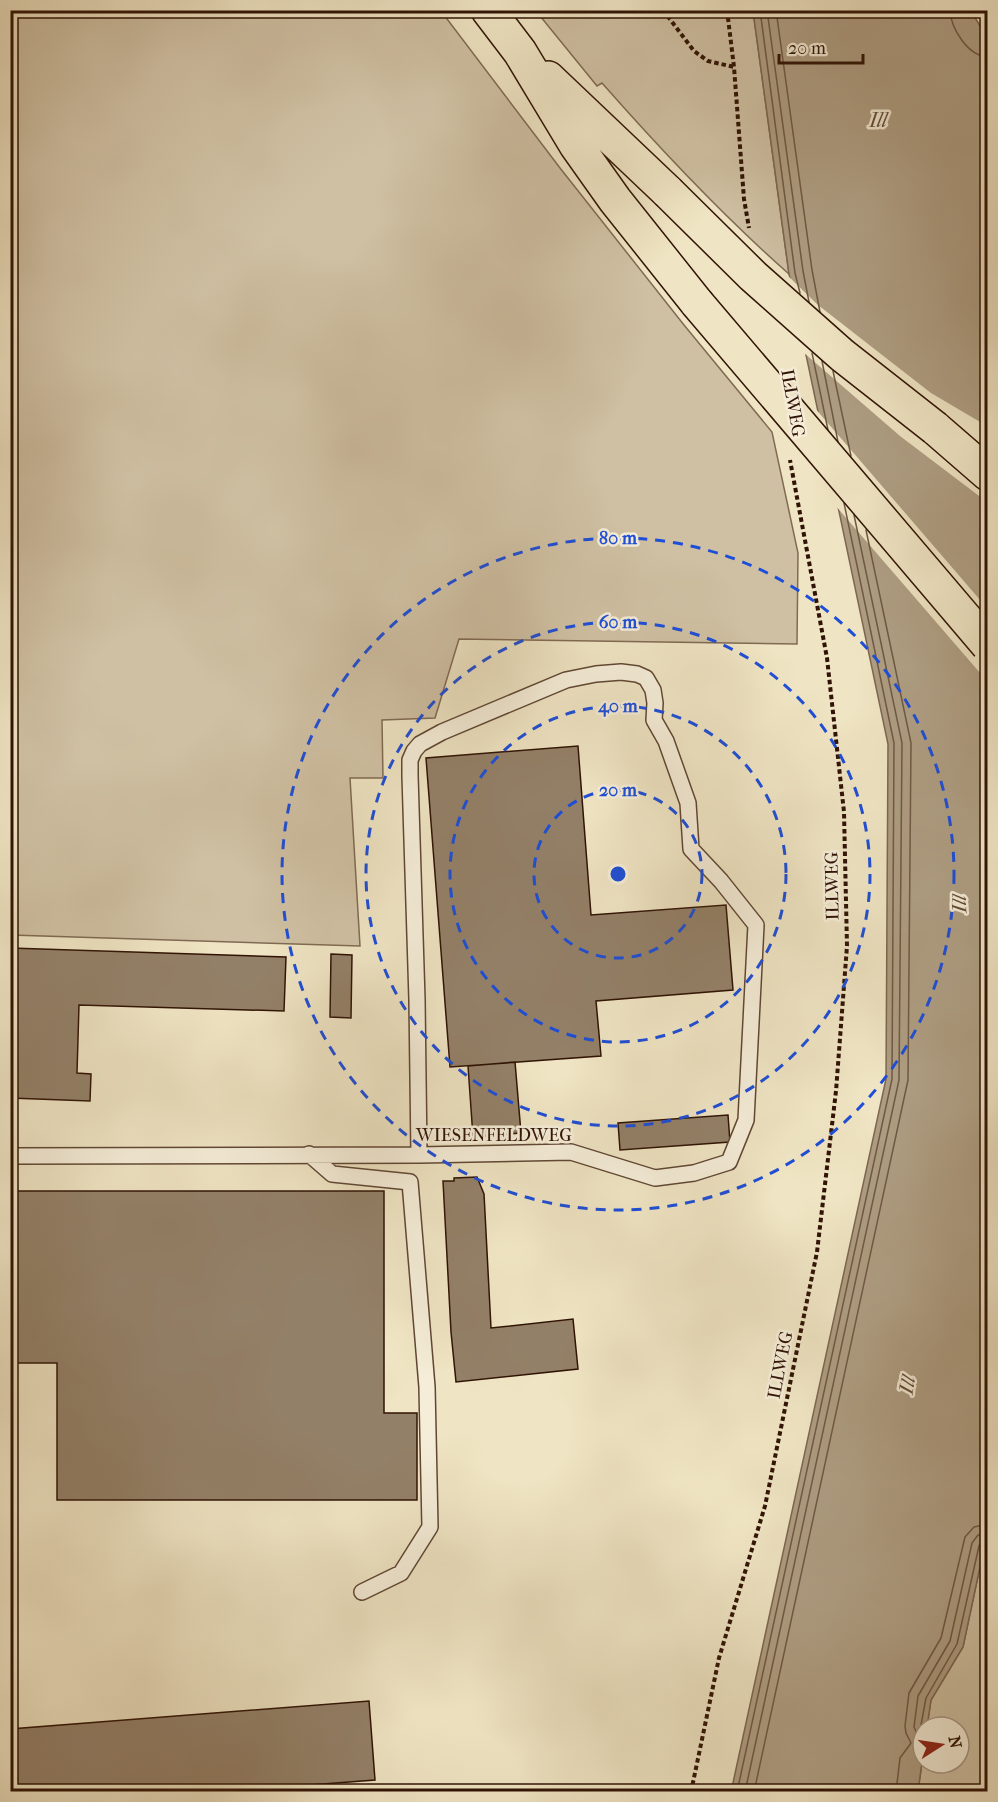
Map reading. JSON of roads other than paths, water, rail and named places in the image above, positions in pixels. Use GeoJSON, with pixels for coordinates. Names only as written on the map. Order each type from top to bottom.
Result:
{"type":"FeatureCollection","features":[{"type":"Feature","properties":{"kind":"highway"},"geometry":{"type":"LineString","coordinates":[[488,10],[520,52],[576,145],[615,200],[697,303],[987,645]]}},
{"type":"Feature","properties":{"kind":"highway"},"geometry":{"type":"LineString","coordinates":[[520,52],[753,276],[842,355],[935,428],[987,474]]}},
{"type":"Feature","properties":{"kind":"highway"},"geometry":{"type":"LineString","coordinates":[[935,428],[987,453]]}},
{"type":"Feature","properties":{"kind":"lane","name":"WIESENFELDWEG"},"geometry":{"type":"LineString","coordinates":[[10,1156],[418,1155],[571,1152],[655,1178],[694,1173],[729,1162],[746,1120],[756,925],[721,881],[691,849],[688,803],[666,741],[654,720],[656,703],[653,690],[646,678],[621,672],[596,674],[566,681],[442,732],[420,744],[414,751],[410,760],[410,776],[417,1000],[418,1155]]}},
{"type":"Feature","properties":{"kind":"lane"},"geometry":{"type":"LineString","coordinates":[[309,1154],[332,1174],[410,1182],[427,1387],[430,1527],[400,1573],[362,1592]]}},
{"type":"Feature","properties":{"kind":"water","name":"Ill"},"geometry":{"type":"Polygon","coordinates":[[[753,11],[971,11],[988,39],[987,1534],[963,1647],[931,1700],[929,1715],[911,1715],[911,1775],[920,1775],[918,1791],[731,1792],[886,1079],[888,744],[789,274],[753,11]]]}}]}
